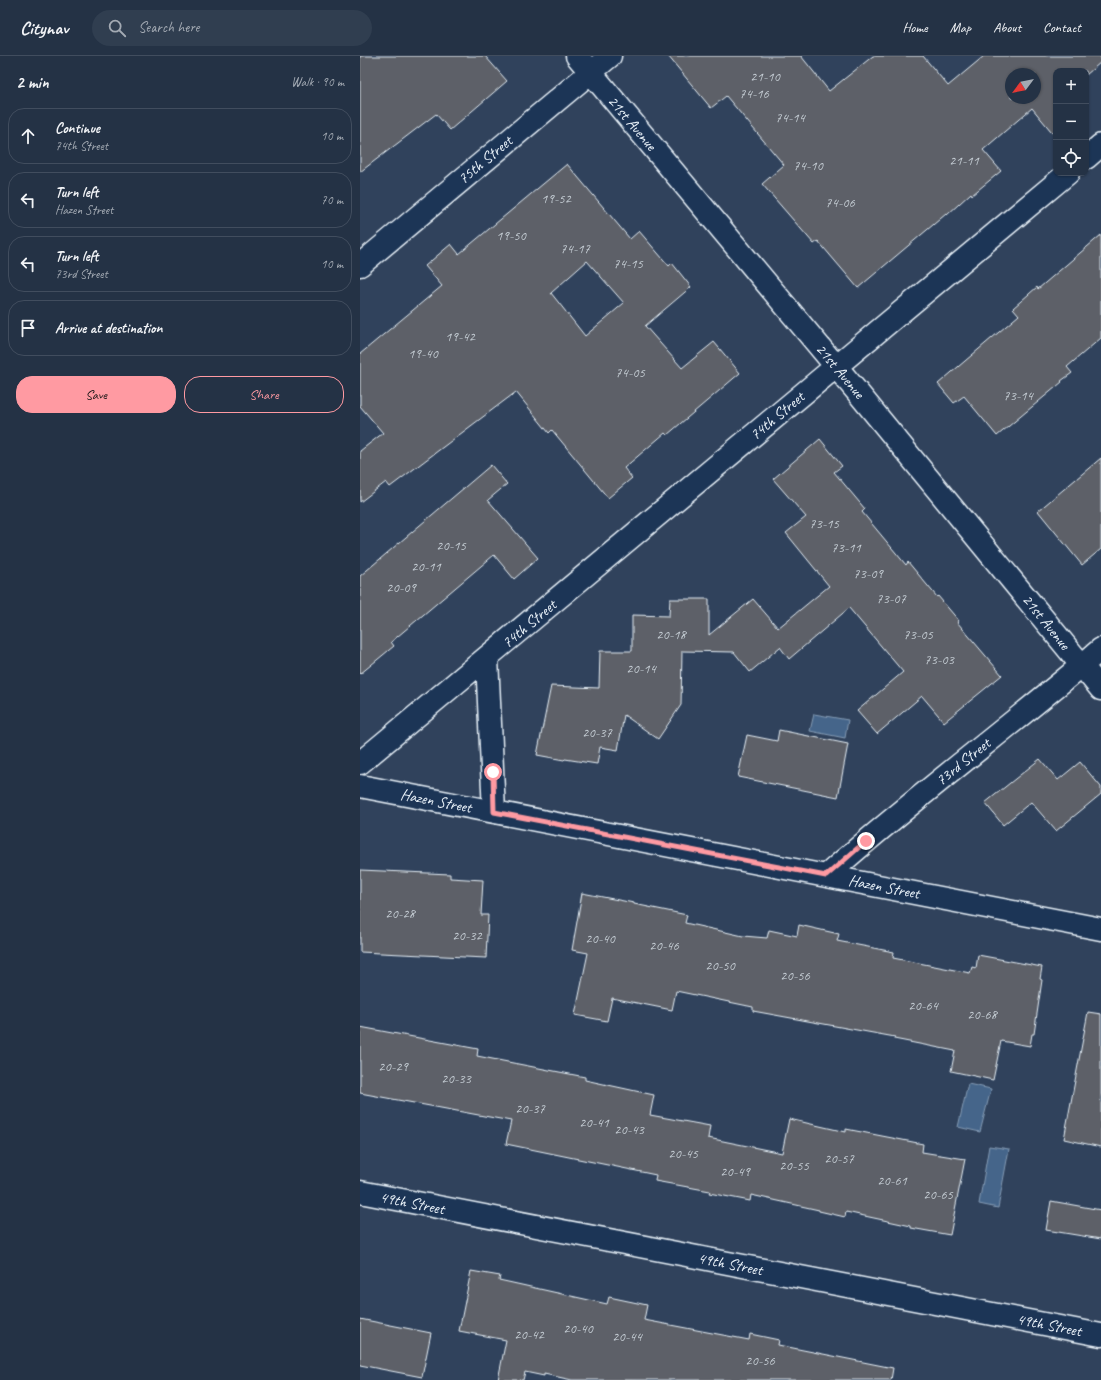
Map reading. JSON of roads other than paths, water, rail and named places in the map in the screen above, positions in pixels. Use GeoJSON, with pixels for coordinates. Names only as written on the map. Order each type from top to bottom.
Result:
{"type":"FeatureCollection","features":[{"type":"Feature","properties":{"kind":"street","name":"21st Avenue"},"geometry":{"type":"LineString","coordinates":[[577,56],[836,367],[1081,666],[1101,688]]}},
{"type":"Feature","properties":{"kind":"street","name":"75th Street"},"geometry":{"type":"LineString","coordinates":[[360,265],[610,56]]}},
{"type":"Feature","properties":{"kind":"street"},"geometry":{"type":"LineString","coordinates":[[1089,155],[1101,145]]}},
{"type":"Feature","properties":{"kind":"street","name":"74th Street"},"geometry":{"type":"LineString","coordinates":[[360,763],[1064,176]]}},
{"type":"Feature","properties":{"kind":"street","name":"73rd Street"},"geometry":{"type":"LineString","coordinates":[[826,876],[866,841],[1101,649]]}},
{"type":"Feature","properties":{"kind":"street","name":"74th Street"},"geometry":{"type":"LineString","coordinates":[[487,658],[494,812]]}},
{"type":"Feature","properties":{"kind":"street","name":"Hazen Street"},"geometry":{"type":"LineString","coordinates":[[360,786],[1101,929]]}},
{"type":"Feature","properties":{"kind":"street","name":"49th Street"},"geometry":{"type":"LineString","coordinates":[[360,1192],[1101,1335]]}},
{"type":"Feature","properties":{"kind":"water"},"geometry":{"type":"Polygon","coordinates":[[[814,714],[848,720],[845,738],[810,731],[814,714]]]}},
{"type":"Feature","properties":{"kind":"water"},"geometry":{"type":"Polygon","coordinates":[[[968,1084],[991,1089],[980,1132],[958,1127],[968,1084]]]}},
{"type":"Feature","properties":{"kind":"water"},"geometry":{"type":"Polygon","coordinates":[[[989,1146],[1009,1149],[998,1208],[979,1204],[989,1146]]]}}]}
